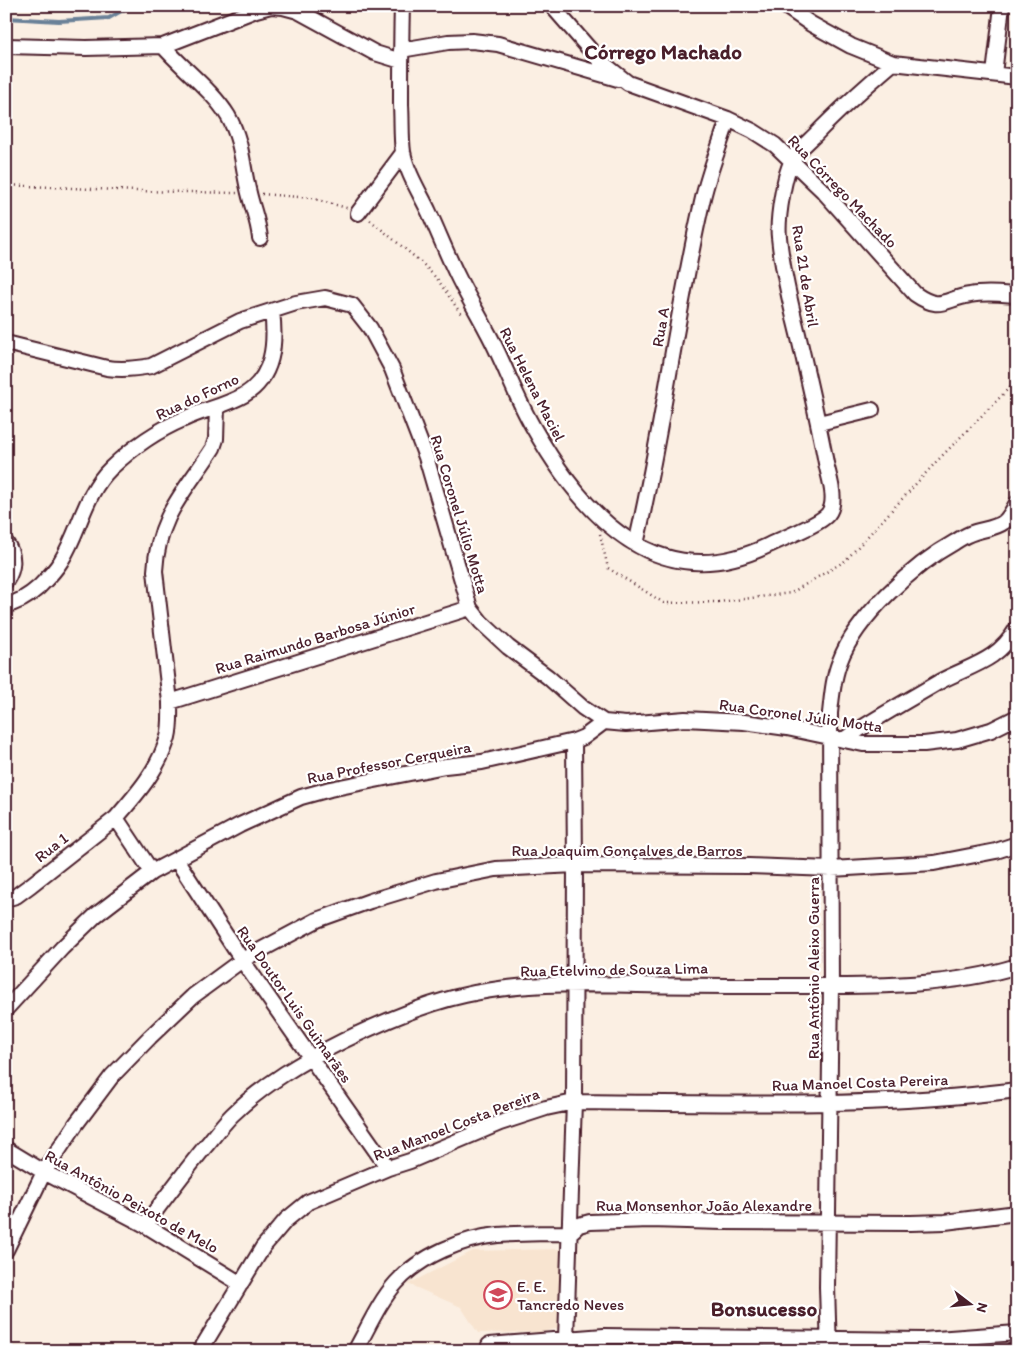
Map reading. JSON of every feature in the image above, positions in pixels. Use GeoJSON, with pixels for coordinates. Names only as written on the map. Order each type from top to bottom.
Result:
{"type":"FeatureCollection","features":[{"type":"Feature","properties":{"kind":"street"},"geometry":{"type":"LineString","coordinates":[[6,46],[86,48],[163,46],[271,6],[298,11],[375,53],[401,56],[448,42],[472,41],[498,44],[628,83]]}},
{"type":"Feature","properties":{"kind":"street","name":"Rua Helena Maciel"},"geometry":{"type":"LineString","coordinates":[[402,6],[403,153],[417,189],[429,211],[458,277],[504,362],[524,409],[548,453],[577,494],[612,530],[636,544],[655,554],[677,560],[697,562],[717,561],[758,550],[816,523],[826,517],[832,506]]}},
{"type":"Feature","properties":{"kind":"street","name":"Rua Córrego Machado"},"geometry":{"type":"LineString","coordinates":[[552,6],[599,60],[628,83],[728,119],[753,131],[775,145],[823,191],[915,294],[926,302],[937,304],[969,295],[993,293],[1017,295]]}},
{"type":"Feature","properties":{"kind":"street"},"geometry":{"type":"LineString","coordinates":[[785,6],[811,24],[851,46],[893,63],[1017,77]]}},
{"type":"Feature","properties":{"kind":"street"},"geometry":{"type":"LineString","coordinates":[[994,74],[1002,6]]}},
{"type":"Feature","properties":{"kind":"street"},"geometry":{"type":"LineString","coordinates":[[163,46],[213,96],[228,116],[239,140],[249,193],[258,219],[260,238]]}},
{"type":"Feature","properties":{"kind":"street","name":"Rua 21 de Abril"},"geometry":{"type":"LineString","coordinates":[[832,506],[831,487],[819,423],[789,299],[778,234],[785,186],[792,160],[847,102],[893,63]]}},
{"type":"Feature","properties":{"kind":"street","name":"Rua A"},"geometry":{"type":"LineString","coordinates":[[636,544],[651,478],[687,269],[703,196],[728,119]]}},
{"type":"Feature","properties":{"kind":"street"},"geometry":{"type":"LineString","coordinates":[[358,213],[403,153]]}},
{"type":"Feature","properties":{"kind":"street","name":"Rua Coronel Júlio Motta"},"geometry":{"type":"LineString","coordinates":[[6,343],[107,368],[135,369],[151,366],[240,321],[296,303],[325,298],[352,305],[370,328],[392,369],[426,457],[470,608],[481,622],[508,646],[548,677],[583,708],[604,722],[626,724],[685,720],[744,722],[786,728],[863,744],[924,744],[957,740],[991,730],[1017,717]]}},
{"type":"Feature","properties":{"kind":"street","name":"Rua do Forno"},"geometry":{"type":"LineString","coordinates":[[6,606],[14,604],[32,593],[52,574],[62,561],[89,497],[110,469],[128,453],[159,432],[184,419],[244,395],[256,386],[264,377],[272,355],[274,329],[272,311]]}},
{"type":"Feature","properties":{"kind":"street","name":"Rua 1"},"geometry":{"type":"LineString","coordinates":[[6,899],[16,896],[31,885],[116,818],[140,791],[154,769],[168,737],[170,702],[155,571],[156,555],[159,539],[167,517],[213,448],[216,439],[217,407]]}},
{"type":"Feature","properties":{"kind":"street"},"geometry":{"type":"LineString","coordinates":[[819,423],[872,410]]}},
{"type":"Feature","properties":{"kind":"street","name":"Rua Antônio Aleixo Guerra"},"geometry":{"type":"LineString","coordinates":[[829,1344],[827,1287],[831,869],[836,738],[830,713],[835,675],[840,659],[853,634],[883,598],[916,569],[953,543],[974,532],[993,528],[1004,522],[1017,503]]}},
{"type":"Feature","properties":{"kind":"street"},"geometry":{"type":"LineString","coordinates":[[6,543],[13,558],[12,569],[6,581]]}},
{"type":"Feature","properties":{"kind":"street","name":"Rua Raimundo Barbosa Júnior"},"geometry":{"type":"LineString","coordinates":[[170,702],[470,608]]}},
{"type":"Feature","properties":{"kind":"street"},"geometry":{"type":"LineString","coordinates":[[836,738],[942,681],[984,662],[1000,650],[1017,628]]}},
{"type":"Feature","properties":{"kind":"street","name":"Rua Professor Cerqueira"},"geometry":{"type":"LineString","coordinates":[[6,1010],[62,948],[96,916],[152,872],[240,825],[301,797],[330,789],[445,766],[482,762],[574,741],[584,737],[604,722]]}},
{"type":"Feature","properties":{"kind":"street"},"geometry":{"type":"LineString","coordinates":[[567,1345],[574,1102],[574,741]]}},
{"type":"Feature","properties":{"kind":"street"},"geometry":{"type":"LineString","coordinates":[[116,818],[152,872]]}},
{"type":"Feature","properties":{"kind":"street","name":"Rua Joaquim Gonçalves de Barros"},"geometry":{"type":"LineString","coordinates":[[6,1250],[44,1172],[76,1124],[112,1076],[150,1036],[193,996],[242,960],[317,920],[370,901],[436,881],[496,869],[575,865],[749,866],[831,869],[934,863],[996,851],[1017,844]]}},
{"type":"Feature","properties":{"kind":"street","name":"Rua Doutor Luis Guimarães"},"geometry":{"type":"LineString","coordinates":[[176,859],[242,960],[388,1168]]}},
{"type":"Feature","properties":{"kind":"street","name":"Rua Etelvino de Souza Lima"},"geometry":{"type":"LineString","coordinates":[[145,1225],[198,1155],[231,1116],[282,1074],[310,1057],[355,1035],[436,1002],[467,994],[523,986],[575,984],[831,986],[952,980],[997,973],[1017,966]]}},
{"type":"Feature","properties":{"kind":"street","name":"Rua Manoel Costa Pereira"},"geometry":{"type":"LineString","coordinates":[[200,1351],[263,1247],[286,1220],[308,1202],[500,1123],[546,1108],[574,1102],[888,1102],[970,1096],[1017,1090]]}},
{"type":"Feature","properties":{"kind":"street","name":"Rua Antônio Peixoto de Melo"},"geometry":{"type":"LineString","coordinates":[[6,1149],[44,1172],[145,1225],[242,1284]]}},
{"type":"Feature","properties":{"kind":"street","name":"Rua Monsenhor João Alexandre"},"geometry":{"type":"LineString","coordinates":[[355,1351],[383,1300],[397,1282],[411,1270],[434,1255],[469,1241],[497,1235],[570,1233],[579,1226],[590,1222],[650,1220],[723,1222],[945,1222],[1017,1214]]}},
{"type":"Feature","properties":{"kind":"street"},"geometry":{"type":"LineString","coordinates":[[489,1345],[567,1345],[604,1336],[829,1344],[1017,1333]]}},
{"type":"Feature","properties":{"kind":"shaded area","name":"E. E. Tancredo Neves"},"geometry":{"type":"Polygon","coordinates":[[[562,1249],[559,1328],[543,1332],[478,1333],[461,1307],[408,1284],[473,1251],[562,1249]]]}},
{"type":"Feature","properties":{"kind":"waterway"},"geometry":{"type":"LineString","coordinates":[[6,18],[59,21],[109,18],[130,6]]}},
{"type":"Feature","properties":{"kind":"place","name":"E. E. Tancredo Neves"},"geometry":{"type":"Point","coordinates":[498,1295]}},
{"type":"Feature","properties":{"kind":"district","name":"Córrego Machado"},"geometry":{"type":"Point","coordinates":[663,52]}},
{"type":"Feature","properties":{"kind":"district","name":"Bonsucesso"},"geometry":{"type":"Point","coordinates":[764,1309]}}]}
